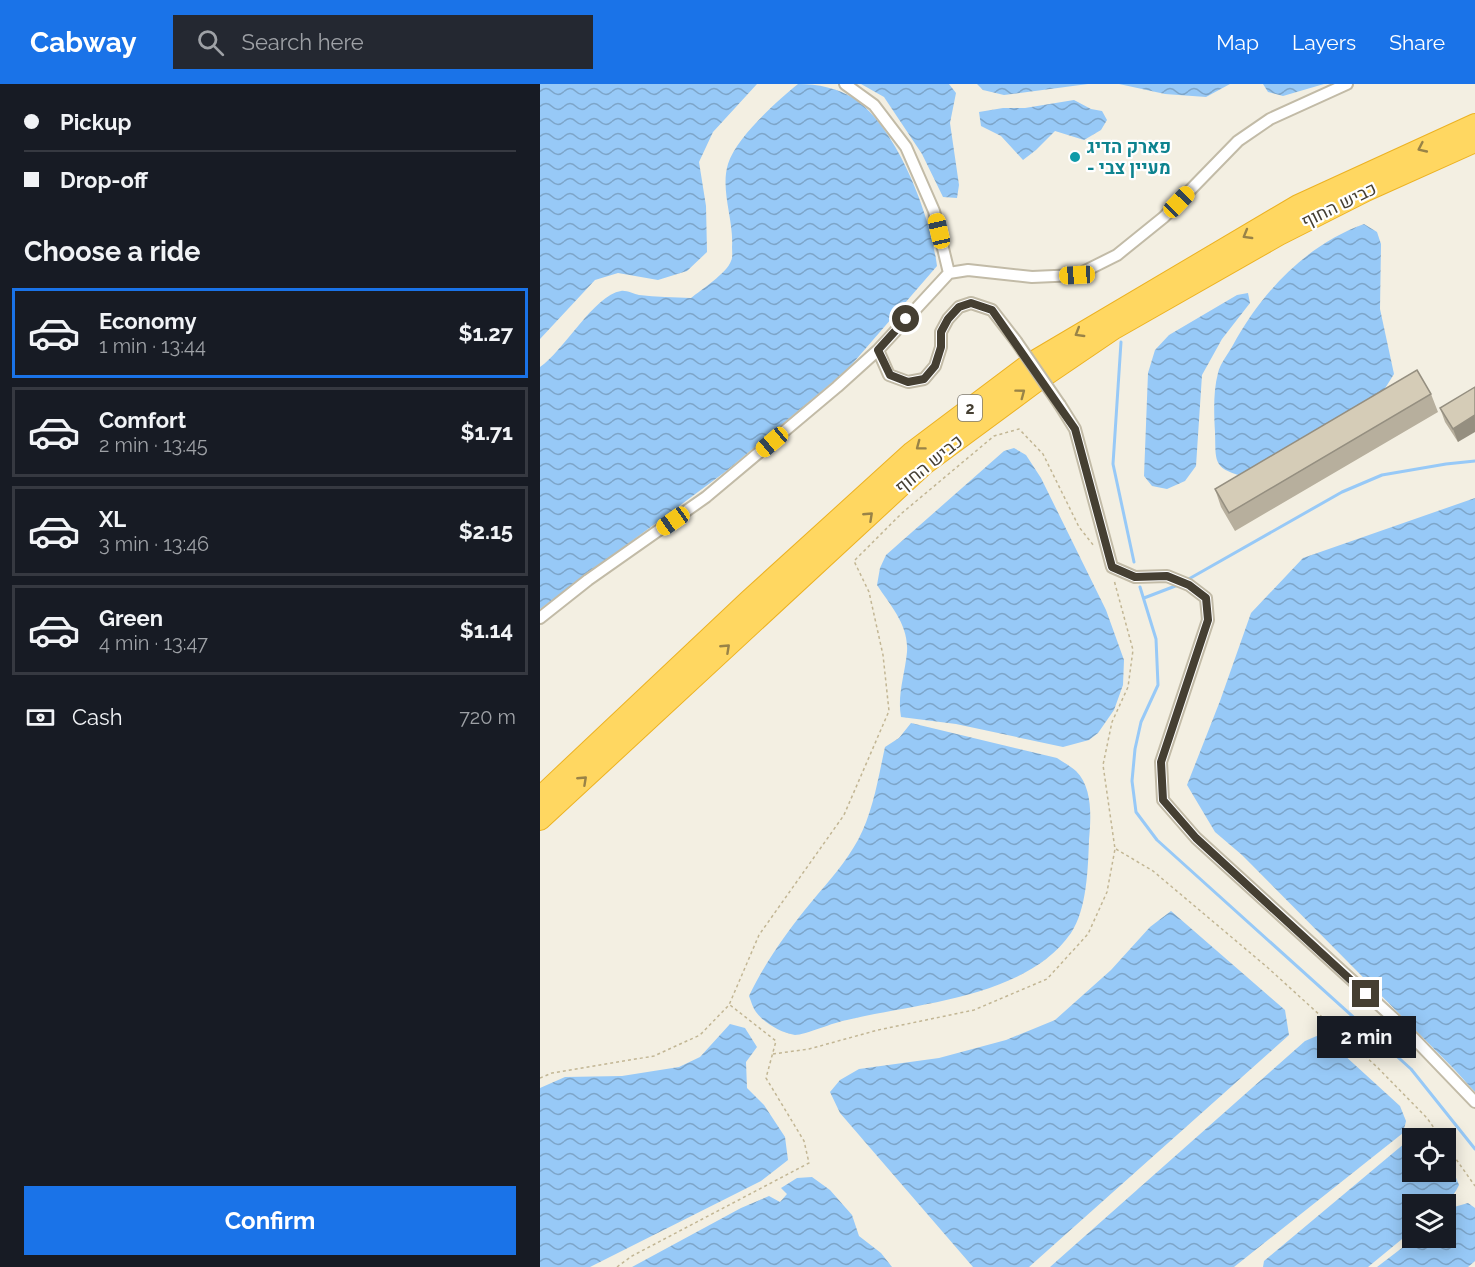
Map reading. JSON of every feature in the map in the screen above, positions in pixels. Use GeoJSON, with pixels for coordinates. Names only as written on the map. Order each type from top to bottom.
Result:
{"type":"FeatureCollection","features":[{"type":"Feature","properties":{"kind":"highway","name":"כביש החוף"},"geometry":{"type":"LineString","coordinates":[[540,797],[748,600],[912,452],[1029,364],[1298,205],[1475,124]]}},
{"type":"Feature","properties":{"kind":"highway","name":"כביש החוף"},"geometry":{"type":"LineString","coordinates":[[540,820],[925,464],[1036,382],[1114,329],[1279,235],[1365,191],[1475,142]]}},
{"type":"Feature","properties":{"kind":"street"},"geometry":{"type":"LineString","coordinates":[[845,84],[874,105],[906,147],[934,211],[949,273]]}},
{"type":"Feature","properties":{"kind":"street"},"geometry":{"type":"LineString","coordinates":[[540,618],[588,580],[706,497],[878,350],[949,273],[968,270],[1032,277],[1077,275],[1117,255],[1164,217],[1238,141],[1270,119],[1347,84]]}},
{"type":"Feature","properties":{"kind":"street"},"geometry":{"type":"LineString","coordinates":[[878,350],[890,375],[908,382],[924,379],[935,366],[941,347],[941,332],[948,319],[959,307],[971,303],[992,310],[1016,341],[1075,429],[1112,567],[1135,577],[1167,576],[1189,585],[1206,598],[1208,620],[1161,762],[1163,800],[1196,838],[1401,1025],[1475,1102]]}},
{"type":"Feature","properties":{"kind":"path"},"geometry":{"type":"LineString","coordinates":[[540,1078],[552,1073],[654,1056],[700,1035],[729,1005],[759,935],[844,815],[889,711],[883,655],[868,592],[854,561],[902,513],[994,436],[1019,429],[1044,454],[1079,527],[1112,567],[1119,603],[1133,650],[1128,687],[1112,722],[1102,765],[1115,849],[1107,892],[1088,934],[1047,979],[974,1010],[878,1030],[809,1049],[773,1054]]}},
{"type":"Feature","properties":{"kind":"path"},"geometry":{"type":"LineString","coordinates":[[1115,849],[1153,871],[1267,967],[1377,1067],[1434,1128]]}},
{"type":"Feature","properties":{"kind":"path"},"geometry":{"type":"LineString","coordinates":[[617,1267],[632,1256],[809,1163],[804,1141],[765,1078],[776,1041],[729,1005]]}},
{"type":"Feature","properties":{"kind":"path"},"geometry":{"type":"LineString","coordinates":[[1456,1160],[1475,1186]]}},
{"type":"Feature","properties":{"kind":"water"},"geometry":{"type":"Polygon","coordinates":[[[540,84],[757,84],[713,132],[699,162],[706,206],[707,252],[687,271],[658,280],[618,273],[595,280],[540,339],[540,84]]]}},
{"type":"Feature","properties":{"kind":"water"},"geometry":{"type":"Polygon","coordinates":[[[798,84],[828,87],[848,95],[871,113],[885,131],[910,175],[920,200],[934,246],[937,266],[847,370],[725,472],[540,609],[540,367],[549,360],[600,302],[611,295],[623,291],[639,295],[691,298],[729,266],[732,256],[732,237],[726,195],[728,164],[732,154],[748,132],[798,84]]]}},
{"type":"Feature","properties":{"kind":"water"},"geometry":{"type":"Polygon","coordinates":[[[861,84],[949,84],[956,93],[950,123],[959,185],[957,198],[943,197],[922,154],[884,97],[861,84]]]}},
{"type":"Feature","properties":{"kind":"water"},"geometry":{"type":"Polygon","coordinates":[[[977,84],[1088,84],[1004,95],[983,90],[977,84]]]}},
{"type":"Feature","properties":{"kind":"water"},"geometry":{"type":"Polygon","coordinates":[[[1119,84],[1230,84],[1206,97],[1165,94],[1119,84]]]}},
{"type":"Feature","properties":{"kind":"water"},"geometry":{"type":"Polygon","coordinates":[[[1263,84],[1324,84],[1283,96],[1268,92],[1263,84]]]}},
{"type":"Feature","properties":{"kind":"water"},"geometry":{"type":"Polygon","coordinates":[[[1074,100],[1091,109],[1102,111],[1107,120],[1101,130],[1084,140],[1055,131],[1023,160],[1001,136],[981,126],[979,112],[1074,100]]]}},
{"type":"Feature","properties":{"kind":"water"},"geometry":{"type":"Polygon","coordinates":[[[1364,224],[1377,232],[1381,244],[1380,309],[1394,374],[1384,390],[1242,476],[1225,470],[1216,456],[1214,418],[1215,388],[1222,363],[1258,307],[1288,272],[1323,244],[1364,224]]]}},
{"type":"Feature","properties":{"kind":"water"},"geometry":{"type":"Polygon","coordinates":[[[1248,293],[1250,303],[1222,339],[1202,375],[1196,466],[1185,481],[1167,489],[1152,486],[1144,476],[1148,373],[1155,350],[1169,335],[1237,295],[1248,293]]]}},
{"type":"Feature","properties":{"kind":"water"},"geometry":{"type":"Polygon","coordinates":[[[1014,448],[1026,455],[1041,478],[1106,610],[1124,660],[1123,685],[1114,710],[1098,733],[1089,740],[1063,747],[956,724],[901,717],[900,701],[907,642],[898,616],[877,585],[880,568],[886,555],[1004,451],[1014,448]]]}},
{"type":"Feature","properties":{"kind":"water"},"geometry":{"type":"Polygon","coordinates":[[[1475,498],[1475,1092],[1242,855],[1215,832],[1187,785],[1251,613],[1303,558],[1475,498]]]}},
{"type":"Feature","properties":{"kind":"water"},"geometry":{"type":"Polygon","coordinates":[[[911,723],[1057,758],[1082,778],[1090,804],[1088,863],[1086,888],[1076,923],[1071,933],[1051,955],[1027,972],[999,985],[937,1002],[841,1021],[800,1034],[795,1035],[779,1030],[759,1016],[749,996],[786,934],[853,848],[871,807],[885,747],[899,738],[911,723]]]}},
{"type":"Feature","properties":{"kind":"water"},"geometry":{"type":"Polygon","coordinates":[[[1171,911],[1285,1010],[1289,1035],[1029,1267],[973,1267],[840,1113],[830,1092],[840,1080],[859,1069],[939,1058],[1006,1040],[1055,1020],[1111,970],[1150,927],[1171,911]]]}},
{"type":"Feature","properties":{"kind":"water"},"geometry":{"type":"Polygon","coordinates":[[[730,1024],[745,1028],[757,1047],[746,1062],[747,1088],[764,1105],[785,1137],[788,1160],[761,1181],[590,1267],[540,1267],[540,1088],[565,1077],[622,1076],[679,1067],[700,1057],[730,1024]]]}},
{"type":"Feature","properties":{"kind":"water"},"geometry":{"type":"Polygon","coordinates":[[[1319,1035],[1400,1106],[1406,1121],[1402,1134],[1234,1267],[1050,1267],[1305,1041],[1319,1035]]]}},
{"type":"Feature","properties":{"kind":"water"},"geometry":{"type":"Polygon","coordinates":[[[1402,1146],[1402,1182],[1456,1182],[1456,1178],[1459,1185],[1453,1194],[1402,1194],[1402,1239],[1368,1267],[1263,1267],[1264,1261],[1402,1146]]]}},
{"type":"Feature","properties":{"kind":"water"},"geometry":{"type":"Polygon","coordinates":[[[812,1177],[830,1190],[852,1215],[859,1236],[881,1253],[892,1267],[632,1267],[741,1208],[769,1196],[780,1202],[787,1194],[781,1188],[797,1178],[812,1177]]]}},
{"type":"Feature","properties":{"kind":"water"},"geometry":{"type":"Polygon","coordinates":[[[1468,1203],[1475,1208],[1475,1261],[1468,1267],[1377,1267],[1402,1248],[1456,1248],[1456,1206],[1468,1203]]]}},
{"type":"Feature","properties":{"kind":"building"},"geometry":{"type":"Polygon","coordinates":[[[1417,370],[1431,394],[1229,513],[1215,489],[1417,370]]]}},
{"type":"Feature","properties":{"kind":"building"},"geometry":{"type":"Polygon","coordinates":[[[1475,387],[1475,415],[1453,429],[1440,408],[1475,387]]]}},
{"type":"Feature","properties":{"kind":"waterway"},"geometry":{"type":"LineString","coordinates":[[1121,342],[1113,464],[1134,562]]}},
{"type":"Feature","properties":{"kind":"waterway"},"geometry":{"type":"LineString","coordinates":[[1187,580],[1342,492],[1382,475],[1475,461]]}},
{"type":"Feature","properties":{"kind":"waterway"},"geometry":{"type":"LineString","coordinates":[[1144,598],[1178,585]]}},
{"type":"Feature","properties":{"kind":"waterway"},"geometry":{"type":"LineString","coordinates":[[1140,587],[1156,639],[1158,685],[1141,722],[1135,749],[1132,781],[1136,812],[1157,840],[1411,1069],[1475,1149]]}},
{"type":"Feature","properties":{"kind":"place","name":"פארק הדיג - מעיין צבי"},"geometry":{"type":"Point","coordinates":[1075,157]}},
{"type":"Feature","properties":{"kind":"route"},"geometry":{"type":"LineString","coordinates":[[906,319],[878,350],[890,375],[908,382],[924,379],[935,366],[941,347],[941,332],[948,319],[959,307],[971,303],[992,310],[1016,341],[1075,429],[1112,567],[1135,577],[1167,576],[1189,585],[1206,598],[1208,620],[1161,762],[1163,800],[1196,838],[1366,994]]}}]}
